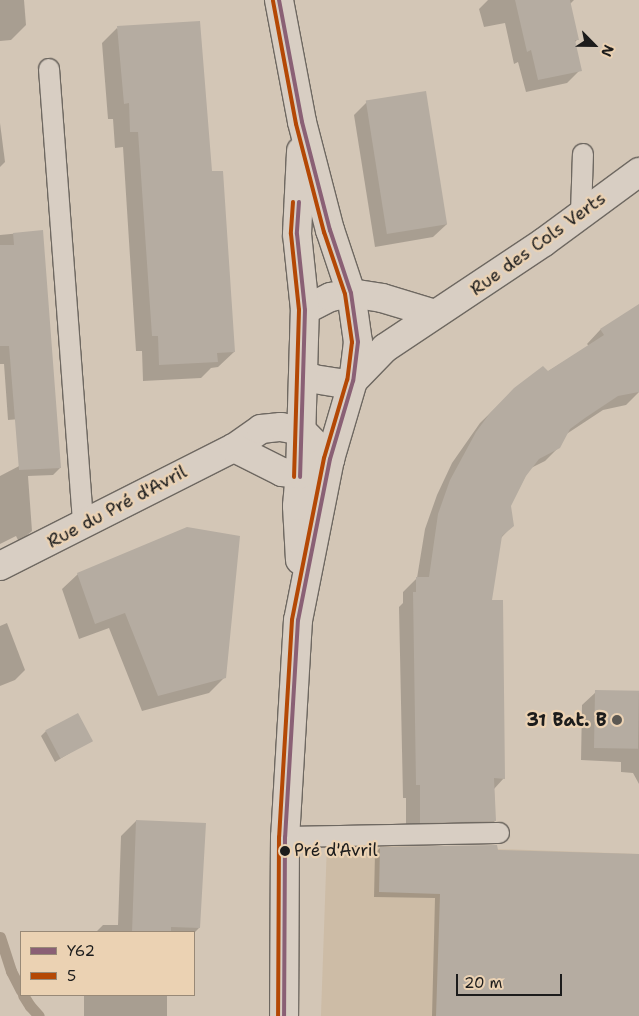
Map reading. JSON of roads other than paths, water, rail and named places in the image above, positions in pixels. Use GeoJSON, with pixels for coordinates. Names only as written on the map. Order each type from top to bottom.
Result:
{"type":"FeatureCollection","features":[{"type":"Feature","properties":{"kind":"street"},"geometry":{"type":"LineString","coordinates":[[279,0],[302,122],[330,230],[351,293],[358,342],[352,381],[330,459],[302,593]]}},
{"type":"Feature","properties":{"kind":"street"},"geometry":{"type":"LineString","coordinates":[[284,1016],[285,837],[302,593],[297,506],[302,431],[305,310],[298,234],[302,122]]}},
{"type":"Feature","properties":{"kind":"street","name":"Rue des Cols Verts"},"geometry":{"type":"LineString","coordinates":[[352,381],[385,348],[536,248],[580,213],[639,172]]}},
{"type":"Feature","properties":{"kind":"street"},"geometry":{"type":"LineString","coordinates":[[305,310],[331,297],[351,293],[382,298],[435,314]]}},
{"type":"Feature","properties":{"kind":"street"},"geometry":{"type":"LineString","coordinates":[[304,374],[314,379],[340,383],[352,381]]}},
{"type":"Feature","properties":{"kind":"street","name":"Rue du Pré d'Avril"},"geometry":{"type":"LineString","coordinates":[[0,566],[234,448],[261,429],[281,427],[302,431]]}},
{"type":"Feature","properties":{"kind":"street"},"geometry":{"type":"LineString","coordinates":[[302,431],[330,459]]}},
{"type":"Feature","properties":{"kind":"street"},"geometry":{"type":"LineString","coordinates":[[234,448],[282,472],[300,474],[330,459]]}},
{"type":"Feature","properties":{"kind":"lane"},"geometry":{"type":"LineString","coordinates":[[49,69],[83,525]]}},
{"type":"Feature","properties":{"kind":"lane"},"geometry":{"type":"LineString","coordinates":[[580,213],[584,154]]}},
{"type":"Feature","properties":{"kind":"lane"},"geometry":{"type":"LineString","coordinates":[[285,837],[499,833]]}},
{"type":"Feature","properties":{"kind":"waterway"},"geometry":{"type":"LineString","coordinates":[[0,937],[11,971],[20,989]]}},
{"type":"Feature","properties":{"kind":"waterway"},"geometry":{"type":"LineString","coordinates":[[24,996],[39,1016]]}},
{"type":"Feature","properties":{"kind":"place","name":"31 Bat. B"},"geometry":{"type":"Point","coordinates":[617,720]}},
{"type":"Feature","properties":{"kind":"place","name":"Pré d'Avril"},"geometry":{"type":"Point","coordinates":[285,851]}}]}
